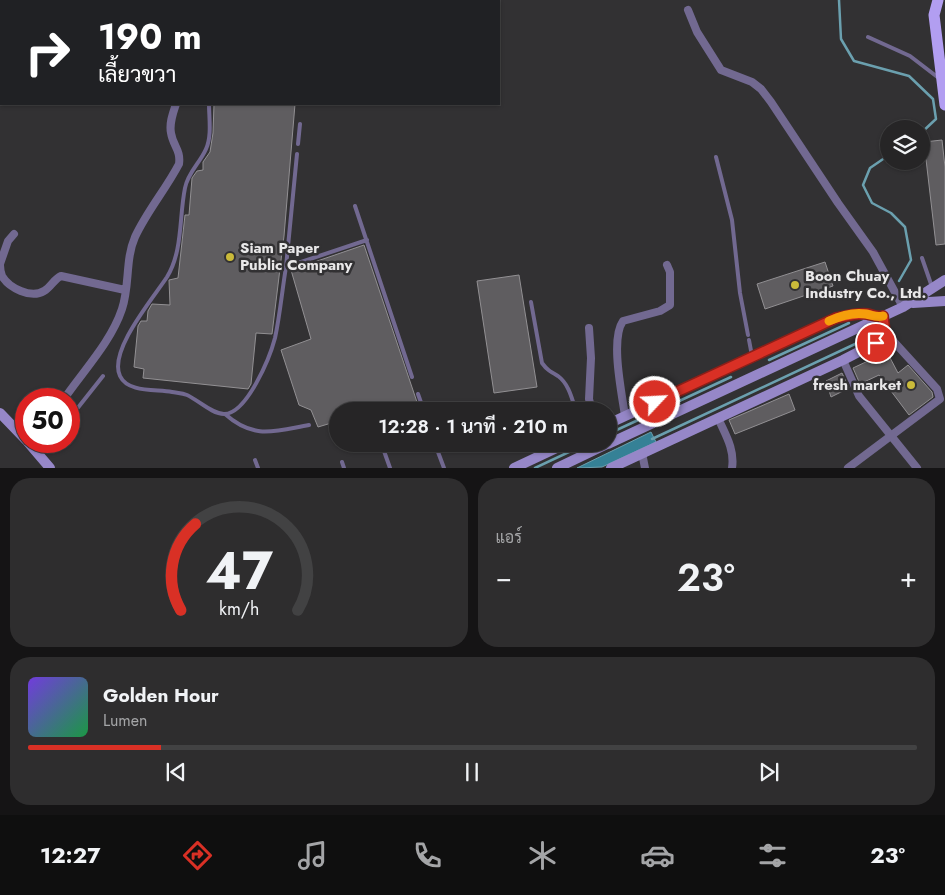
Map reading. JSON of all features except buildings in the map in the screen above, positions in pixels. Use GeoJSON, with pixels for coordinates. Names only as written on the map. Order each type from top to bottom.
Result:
{"type":"FeatureCollection","features":[{"type":"Feature","properties":{"kind":"main road"},"geometry":{"type":"LineString","coordinates":[[938,0],[934,15],[945,105]]}},
{"type":"Feature","properties":{"kind":"main road"},"geometry":{"type":"LineString","coordinates":[[617,439],[907,305],[945,280]]}},
{"type":"Feature","properties":{"kind":"main road"},"geometry":{"type":"LineString","coordinates":[[907,305],[945,302]]}},
{"type":"Feature","properties":{"kind":"main road"},"geometry":{"type":"LineString","coordinates":[[617,420],[836,318],[853,314],[881,317]]}},
{"type":"Feature","properties":{"kind":"main road"},"geometry":{"type":"LineString","coordinates":[[611,468],[876,343],[885,332],[881,317]]}},
{"type":"Feature","properties":{"kind":"main road"},"geometry":{"type":"LineString","coordinates":[[748,358],[751,376]]}},
{"type":"Feature","properties":{"kind":"main road"},"geometry":{"type":"LineString","coordinates":[[0,413],[15,429]]}},
{"type":"Feature","properties":{"kind":"main road"},"geometry":{"type":"LineString","coordinates":[[514,468],[548,452]]}},
{"type":"Feature","properties":{"kind":"main road"},"geometry":{"type":"LineString","coordinates":[[555,452],[561,467],[591,452]]}},
{"type":"Feature","properties":{"kind":"main road"},"geometry":{"type":"LineString","coordinates":[[36,453],[44,463]]}},
{"type":"Feature","properties":{"kind":"street"},"geometry":{"type":"LineString","coordinates":[[688,10],[697,32],[721,70],[752,82],[761,89],[771,102],[894,289],[907,305]]}},
{"type":"Feature","properties":{"kind":"street"},"geometry":{"type":"LineString","coordinates":[[72,388],[110,335],[123,306],[128,264],[135,237],[179,164],[180,154],[171,135],[170,126],[176,105]]}},
{"type":"Feature","properties":{"kind":"street"},"geometry":{"type":"LineString","coordinates":[[14,234],[8,241],[0,264],[1,275],[7,282],[26,293],[35,294],[42,292],[62,276],[126,290]]}},
{"type":"Feature","properties":{"kind":"street"},"geometry":{"type":"LineString","coordinates":[[625,416],[617,352],[619,329],[623,321],[660,311],[670,305],[670,272],[667,265]]}},
{"type":"Feature","properties":{"kind":"street"},"geometry":{"type":"LineString","coordinates":[[589,328],[591,358],[590,402]]}},
{"type":"Feature","properties":{"kind":"street"},"geometry":{"type":"LineString","coordinates":[[848,468],[941,396],[937,389],[885,332]]}},
{"type":"Feature","properties":{"kind":"street"},"geometry":{"type":"LineString","coordinates":[[843,360],[856,393],[917,468]]}},
{"type":"Feature","properties":{"kind":"street"},"geometry":{"type":"LineString","coordinates":[[718,418],[734,457],[732,468]]}},
{"type":"Feature","properties":{"kind":"street"},"geometry":{"type":"LineString","coordinates":[[642,453],[645,468]]}},
{"type":"Feature","properties":{"kind":"lane"},"geometry":{"type":"LineString","coordinates":[[868,37],[910,56],[942,80]]}},
{"type":"Feature","properties":{"kind":"lane"},"geometry":{"type":"LineString","coordinates":[[209,105],[209,138],[207,147],[187,179],[175,260],[168,275],[136,321],[124,343],[118,363],[119,375],[124,382],[134,387],[186,395],[237,422],[264,433],[309,424]]}},
{"type":"Feature","properties":{"kind":"lane"},"geometry":{"type":"LineString","coordinates":[[298,144],[300,124]]}},
{"type":"Feature","properties":{"kind":"lane"},"geometry":{"type":"LineString","coordinates":[[225,414],[236,408],[246,398],[258,379],[274,339],[286,267],[297,154]]}},
{"type":"Feature","properties":{"kind":"lane"},"geometry":{"type":"LineString","coordinates":[[716,157],[732,220],[740,293],[748,335]]}},
{"type":"Feature","properties":{"kind":"lane"},"geometry":{"type":"LineString","coordinates":[[355,206],[412,377]]}},
{"type":"Feature","properties":{"kind":"lane"},"geometry":{"type":"LineString","coordinates":[[286,267],[367,240]]}},
{"type":"Feature","properties":{"kind":"lane"},"geometry":{"type":"LineString","coordinates":[[922,258],[932,289]]}},
{"type":"Feature","properties":{"kind":"lane"},"geometry":{"type":"LineString","coordinates":[[531,302],[542,363],[545,368],[567,385],[573,402]]}},
{"type":"Feature","properties":{"kind":"lane"},"geometry":{"type":"LineString","coordinates":[[748,358],[749,340]]}},
{"type":"Feature","properties":{"kind":"lane"},"geometry":{"type":"LineString","coordinates":[[80,405],[103,376]]}},
{"type":"Feature","properties":{"kind":"lane"},"geometry":{"type":"LineString","coordinates":[[418,394],[421,402]]}},
{"type":"Feature","properties":{"kind":"lane"},"geometry":{"type":"LineString","coordinates":[[384,452],[390,468]]}},
{"type":"Feature","properties":{"kind":"lane"},"geometry":{"type":"LineString","coordinates":[[438,452],[444,468]]}},
{"type":"Feature","properties":{"kind":"lane"},"geometry":{"type":"LineString","coordinates":[[535,452],[537,457]]}},
{"type":"Feature","properties":{"kind":"lane"},"geometry":{"type":"LineString","coordinates":[[255,460],[258,468]]}},
{"type":"Feature","properties":{"kind":"lane"},"geometry":{"type":"LineString","coordinates":[[342,462],[344,468]]}},
{"type":"Feature","properties":{"kind":"water"},"geometry":{"type":"Polygon","coordinates":[[[651,432],[656,442],[602,467],[577,468],[610,452],[617,452],[617,449],[651,432]]]}},
{"type":"Feature","properties":{"kind":"waterway"},"geometry":{"type":"LineString","coordinates":[[839,0],[841,39],[854,61],[909,76],[933,99],[936,119],[930,125]]}},
{"type":"Feature","properties":{"kind":"waterway"},"geometry":{"type":"LineString","coordinates":[[880,161],[870,168],[863,185],[872,203],[891,213],[905,227],[911,260],[899,281]]}},
{"type":"Feature","properties":{"kind":"waterway"},"geometry":{"type":"LineString","coordinates":[[769,360],[849,323]]}},
{"type":"Feature","properties":{"kind":"waterway"},"geometry":{"type":"LineString","coordinates":[[652,439],[870,337]]}},
{"type":"Feature","properties":{"kind":"waterway"},"geometry":{"type":"LineString","coordinates":[[617,430],[731,377]]}},
{"type":"Feature","properties":{"kind":"waterway"},"geometry":{"type":"LineString","coordinates":[[535,468],[569,452]]}},
{"type":"Feature","properties":{"kind":"slow traffic"},"geometry":{"type":"LineString","coordinates":[[829,321],[853,314],[866,314],[879,318],[883,316]]}},
{"type":"Feature","properties":{"kind":"place","name":"Siam Paper Public Company"},"geometry":{"type":"Point","coordinates":[230,257]}},
{"type":"Feature","properties":{"kind":"place","name":"Boon Chuay Industry Co., Ltd."},"geometry":{"type":"Point","coordinates":[795,285]}},
{"type":"Feature","properties":{"kind":"place","name":"fresh market"},"geometry":{"type":"Point","coordinates":[911,385]}},
{"type":"Feature","properties":{"kind":"route"},"geometry":{"type":"LineString","coordinates":[[655,402],[836,318],[853,314],[866,314],[879,318],[883,316],[886,327],[885,332],[876,343]]}}]}
